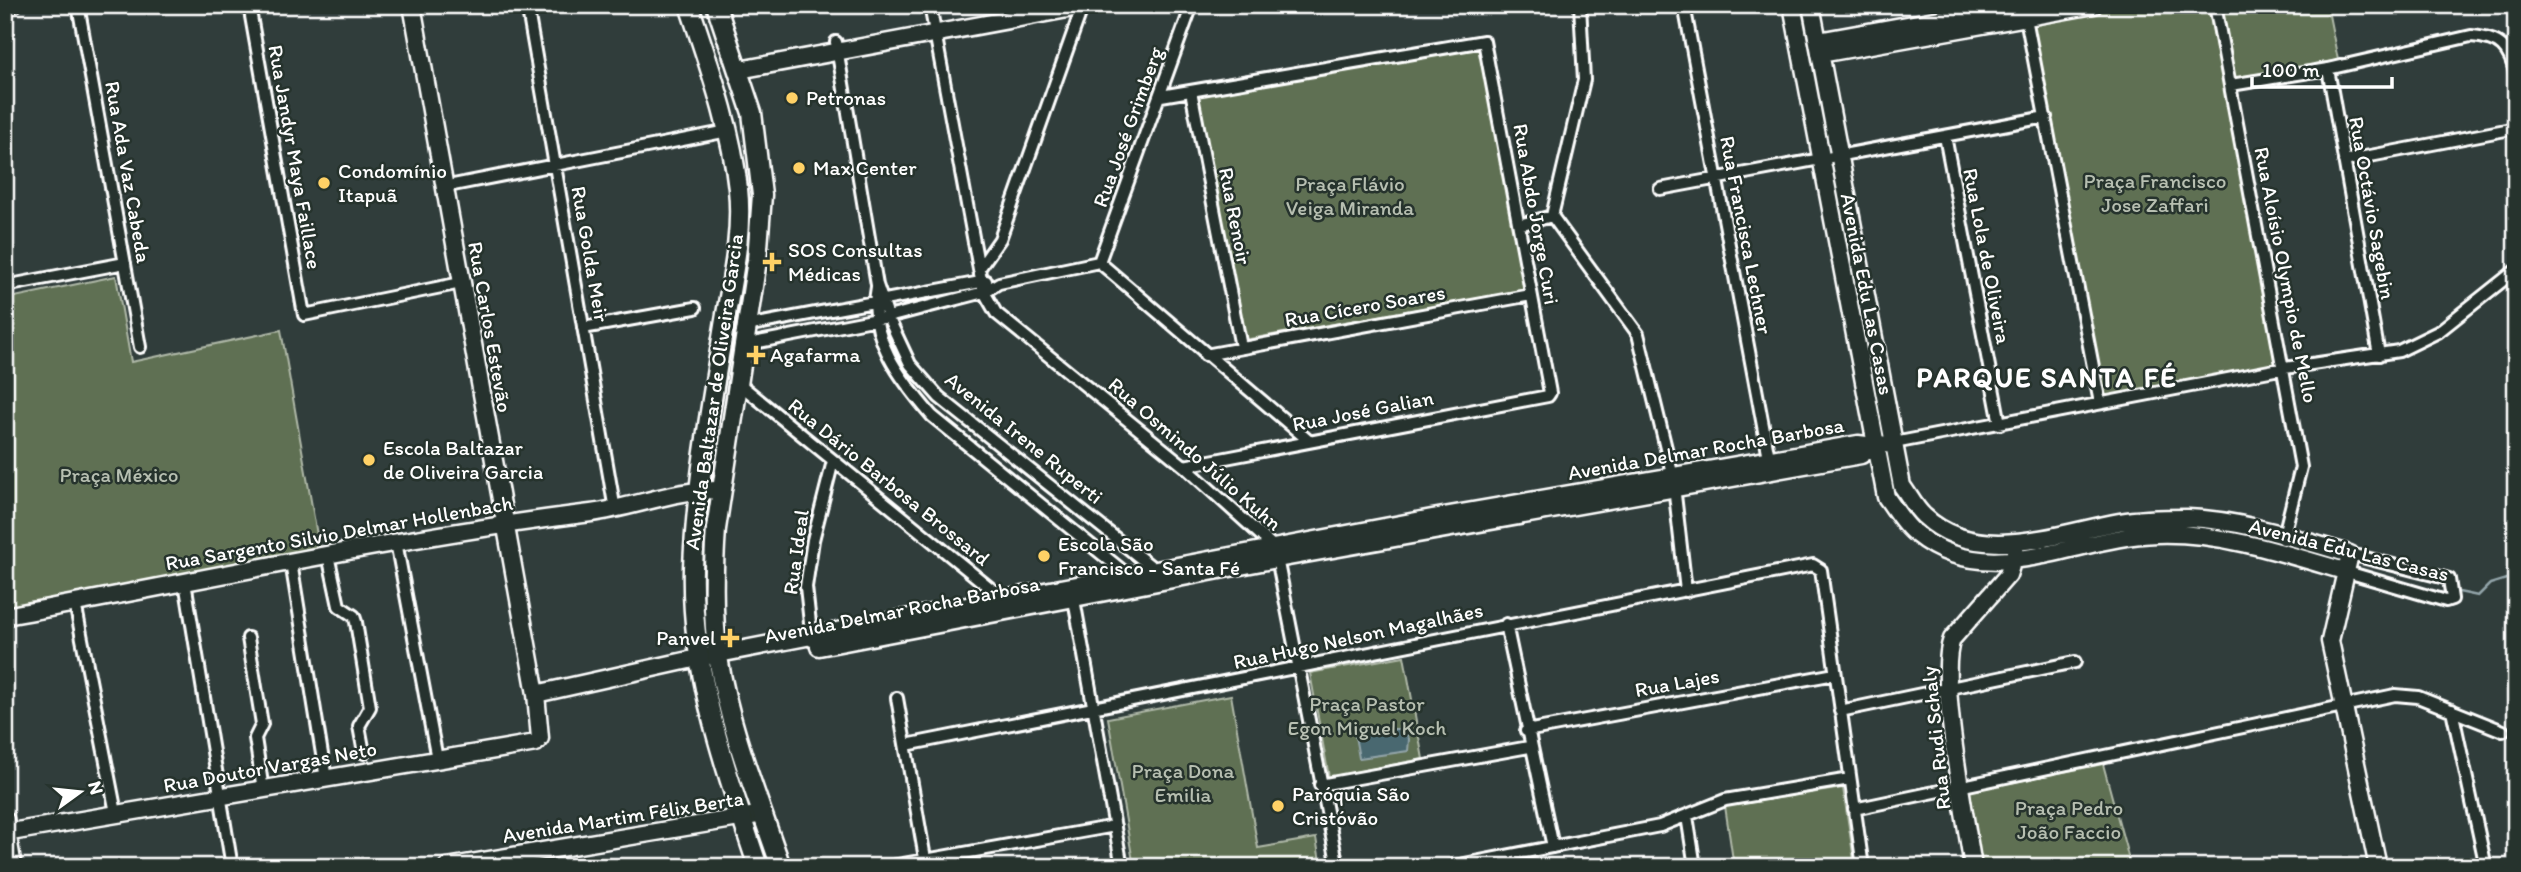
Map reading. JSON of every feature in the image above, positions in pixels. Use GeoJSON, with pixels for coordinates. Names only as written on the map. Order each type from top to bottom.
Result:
{"type":"FeatureCollection","features":[{"type":"Feature","properties":{"kind":"main road","name":"Avenida Baltazar de Oliveira Garcia"},"geometry":{"type":"LineString","coordinates":[[689,5],[728,131],[738,192],[734,263],[700,490],[693,569],[699,664],[711,719],[758,867]]}},
{"type":"Feature","properties":{"kind":"main road","name":"Avenida Baltazar de Oliveira Garcia"},"geometry":{"type":"LineString","coordinates":[[716,5],[758,138],[762,195],[757,260],[721,490],[713,565],[719,660],[730,710],[780,867]]}},
{"type":"Feature","properties":{"kind":"street"},"geometry":{"type":"LineString","coordinates":[[5,7],[16,5]]}},
{"type":"Feature","properties":{"kind":"street","name":"Rua Ada Vaz Cabeda"},"geometry":{"type":"LineString","coordinates":[[78,5],[140,347]]}},
{"type":"Feature","properties":{"kind":"street","name":"Rua Jandyr Maya Faillace"},"geometry":{"type":"LineString","coordinates":[[249,5],[303,315],[461,283]]}},
{"type":"Feature","properties":{"kind":"street","name":"Rua Carlos Estevão"},"geometry":{"type":"LineString","coordinates":[[412,5],[536,694],[540,738]]}},
{"type":"Feature","properties":{"kind":"street","name":"Rua Golda Meir"},"geometry":{"type":"LineString","coordinates":[[527,5],[614,510]]}},
{"type":"Feature","properties":{"kind":"street","name":"Rua Osmindo Júlio Kuhn"},"geometry":{"type":"LineString","coordinates":[[930,5],[980,274],[984,292],[996,313],[1184,466],[1276,554],[1338,867]]}},
{"type":"Feature","properties":{"kind":"street"},"geometry":{"type":"LineString","coordinates":[[935,29],[1033,5]]}},
{"type":"Feature","properties":{"kind":"street","name":"Rua José Grimberg"},"geometry":{"type":"LineString","coordinates":[[1099,261],[1192,5]]}},
{"type":"Feature","properties":{"kind":"street"},"geometry":{"type":"LineString","coordinates":[[1580,5],[1584,80],[1552,216],[1638,334],[1674,484],[1686,591]]}},
{"type":"Feature","properties":{"kind":"street","name":"Rua Francisca Lechner"},"geometry":{"type":"LineString","coordinates":[[1684,5],[1771,466]]}},
{"type":"Feature","properties":{"kind":"street","name":"Avenida Edu Las Casas"},"geometry":{"type":"LineString","coordinates":[[1792,5],[1874,446],[1886,497],[1915,534],[1948,553],[1966,558],[2014,561],[2161,526],[2224,520],[2344,571],[2446,601],[2452,599],[2449,579],[2350,554],[2282,544]]}},
{"type":"Feature","properties":{"kind":"street","name":"Avenida Edu Las Casas"},"geometry":{"type":"LineString","coordinates":[[1811,5],[1902,486],[1923,516],[1959,536],[2015,544],[2120,522],[2161,526]]}},
{"type":"Feature","properties":{"kind":"street"},"geometry":{"type":"LineString","coordinates":[[1941,5],[1970,18]]}},
{"type":"Feature","properties":{"kind":"street"},"geometry":{"type":"LineString","coordinates":[[1819,48],[1970,18],[2094,5]]}},
{"type":"Feature","properties":{"kind":"street","name":"Rua Aloísio Olympio de Mello"},"geometry":{"type":"LineString","coordinates":[[2215,5],[2285,368],[2301,467],[2282,544]]}},
{"type":"Feature","properties":{"kind":"street"},"geometry":{"type":"LineString","coordinates":[[737,66],[935,29],[1085,6],[1000,239],[980,274]]}},
{"type":"Feature","properties":{"kind":"street"},"geometry":{"type":"LineString","coordinates":[[2022,12],[2046,117],[2100,403]]}},
{"type":"Feature","properties":{"kind":"street"},"geometry":{"type":"LineString","coordinates":[[2231,85],[2328,68],[2471,36],[2486,37],[2499,44],[2510,54],[2516,76]]}},
{"type":"Feature","properties":{"kind":"street","name":"Rua Abdo Jorge Curi"},"geometry":{"type":"LineString","coordinates":[[1191,91],[1484,41],[1550,395]]}},
{"type":"Feature","properties":{"kind":"street","name":"Avenida Irene Ruperti"},"geometry":{"type":"LineString","coordinates":[[837,48],[890,362],[899,377],[932,416],[1136,582]]}},
{"type":"Feature","properties":{"kind":"street","name":"Rua Octávio Sagebin"},"geometry":{"type":"LineString","coordinates":[[2328,68],[2379,355]]}},
{"type":"Feature","properties":{"kind":"street"},"geometry":{"type":"LineString","coordinates":[[1161,96],[1191,91]]}},
{"type":"Feature","properties":{"kind":"street","name":"Rua Renoir"},"geometry":{"type":"LineString","coordinates":[[1191,91],[1241,348]]}},
{"type":"Feature","properties":{"kind":"street"},"geometry":{"type":"LineString","coordinates":[[1660,189],[2046,117]]}},
{"type":"Feature","properties":{"kind":"street"},"geometry":{"type":"LineString","coordinates":[[2344,161],[2516,128]]}},
{"type":"Feature","properties":{"kind":"street"},"geometry":{"type":"LineString","coordinates":[[443,187],[728,131]]}},
{"type":"Feature","properties":{"kind":"street","name":"Rua Lola de Oliveira"},"geometry":{"type":"LineString","coordinates":[[1945,136],[2000,424]]}},
{"type":"Feature","properties":{"kind":"street"},"geometry":{"type":"LineString","coordinates":[[1520,225],[1552,216]]}},
{"type":"Feature","properties":{"kind":"street"},"geometry":{"type":"LineString","coordinates":[[743,345],[882,318],[984,292],[999,284],[1099,261],[1205,355],[1309,441]]}},
{"type":"Feature","properties":{"kind":"street"},"geometry":{"type":"LineString","coordinates":[[5,286],[125,263]]}},
{"type":"Feature","properties":{"kind":"street"},"geometry":{"type":"LineString","coordinates":[[1894,443],[2285,368],[2399,351],[2438,332],[2516,270]]}},
{"type":"Feature","properties":{"kind":"street"},"geometry":{"type":"LineString","coordinates":[[746,326],[879,301],[980,274],[999,284]]}},
{"type":"Feature","properties":{"kind":"street","name":"Rua Cícero Soares"},"geometry":{"type":"LineString","coordinates":[[1205,355],[1531,295]]}},
{"type":"Feature","properties":{"kind":"street"},"geometry":{"type":"LineString","coordinates":[[583,328],[695,307]]}},
{"type":"Feature","properties":{"kind":"street","name":"Avenida Irene Ruperti"},"geometry":{"type":"LineString","coordinates":[[882,318],[910,364],[939,397],[1172,581]]}},
{"type":"Feature","properties":{"kind":"street","name":"Rua Dário Barbosa Brossard"},"geometry":{"type":"LineString","coordinates":[[737,382],[1018,610]]}},
{"type":"Feature","properties":{"kind":"street","name":"Rua José Galian"},"geometry":{"type":"LineString","coordinates":[[1184,466],[1550,395]]}},
{"type":"Feature","properties":{"kind":"street"},"geometry":{"type":"LineString","coordinates":[[965,443],[978,429]]}},
{"type":"Feature","properties":{"kind":"street","name":"Avenida Delmar Rocha Barbosa"},"geometry":{"type":"LineString","coordinates":[[1136,582],[1158,572],[1276,554],[1771,466],[1858,443],[1874,446],[1894,443]]}},
{"type":"Feature","properties":{"kind":"street","name":"Rua Ideal"},"geometry":{"type":"LineString","coordinates":[[813,643],[806,587],[813,540],[832,461]]}},
{"type":"Feature","properties":{"kind":"street","name":"Rua Sargento Silvio Delmar Hollenbach"},"geometry":{"type":"LineString","coordinates":[[5,615],[505,523],[614,510],[677,492],[721,490]]}},
{"type":"Feature","properties":{"kind":"street"},"geometry":{"type":"LineString","coordinates":[[1070,528],[1082,512]]}},
{"type":"Feature","properties":{"kind":"street"},"geometry":{"type":"LineString","coordinates":[[396,542],[437,759]]}},
{"type":"Feature","properties":{"kind":"street","name":"Rua Rudi Schaly"},"geometry":{"type":"LineString","coordinates":[[1973,867],[1947,660],[1952,639],[2008,576],[2014,561],[2015,544]]}},
{"type":"Feature","properties":{"kind":"street","name":"Avenida Delmar Rocha Barbosa"},"geometry":{"type":"LineString","coordinates":[[813,643],[1003,599],[1072,593],[1136,582],[1172,581],[1276,554]]}},
{"type":"Feature","properties":{"kind":"street"},"geometry":{"type":"LineString","coordinates":[[2350,554],[2330,641],[2378,867]]}},
{"type":"Feature","properties":{"kind":"street"},"geometry":{"type":"LineString","coordinates":[[328,555],[339,606],[354,615],[356,622],[370,706],[359,726],[364,753]]}},
{"type":"Feature","properties":{"kind":"street"},"geometry":{"type":"LineString","coordinates":[[291,562],[326,779]]}},
{"type":"Feature","properties":{"kind":"street","name":"Rua Hugo Nelson Magalhães"},"geometry":{"type":"LineString","coordinates":[[906,745],[1095,710],[1506,624],[1818,566],[1835,674]]}},
{"type":"Feature","properties":{"kind":"street"},"geometry":{"type":"LineString","coordinates":[[185,582],[232,867]]}},
{"type":"Feature","properties":{"kind":"street"},"geometry":{"type":"LineString","coordinates":[[1072,593],[1122,867]]}},
{"type":"Feature","properties":{"kind":"street","name":"Avenida Delmar Rocha Barbosa"},"geometry":{"type":"LineString","coordinates":[[536,694],[813,643],[1018,610],[1072,593]]}},
{"type":"Feature","properties":{"kind":"street"},"geometry":{"type":"LineString","coordinates":[[75,603],[116,813]]}},
{"type":"Feature","properties":{"kind":"street"},"geometry":{"type":"LineString","coordinates":[[1506,624],[1529,747],[1553,847]]}},
{"type":"Feature","properties":{"kind":"street"},"geometry":{"type":"LineString","coordinates":[[248,638],[262,724],[255,738],[263,790]]}},
{"type":"Feature","properties":{"kind":"street"},"geometry":{"type":"LineString","coordinates":[[1840,711],[2075,662]]}},
{"type":"Feature","properties":{"kind":"street"},"geometry":{"type":"LineString","coordinates":[[1835,674],[1863,867]]}},
{"type":"Feature","properties":{"kind":"street","name":"Rua Lajes"},"geometry":{"type":"LineString","coordinates":[[1526,731],[1835,674]]}},
{"type":"Feature","properties":{"kind":"street"},"geometry":{"type":"LineString","coordinates":[[1854,809],[2395,695],[2418,697],[2503,731]]}},
{"type":"Feature","properties":{"kind":"street"},"geometry":{"type":"LineString","coordinates":[[897,698],[926,863]]}},
{"type":"Feature","properties":{"kind":"street"},"geometry":{"type":"LineString","coordinates":[[2452,710],[2486,867]]}},
{"type":"Feature","properties":{"kind":"street","name":"Rua Doutor Vargas Neto"},"geometry":{"type":"LineString","coordinates":[[6,828],[220,798],[536,743],[540,738]]}},
{"type":"Feature","properties":{"kind":"street"},"geometry":{"type":"LineString","coordinates":[[1320,785],[1529,747]]}},
{"type":"Feature","properties":{"kind":"street"},"geometry":{"type":"LineString","coordinates":[[1449,867],[1635,832],[1687,816],[1725,800],[1850,779]]}},
{"type":"Feature","properties":{"kind":"street","name":"Avenida Martim Félix Berta"},"geometry":{"type":"LineString","coordinates":[[447,867],[763,814]]}},
{"type":"Feature","properties":{"kind":"street"},"geometry":{"type":"LineString","coordinates":[[1687,816],[1695,867]]}},
{"type":"Feature","properties":{"kind":"street"},"geometry":{"type":"LineString","coordinates":[[886,867],[926,863],[1115,827]]}},
{"type":"Feature","properties":{"kind":"street"},"geometry":{"type":"LineString","coordinates":[[6,828],[13,867]]}},
{"type":"Feature","properties":{"kind":"green space","name":"Praça Francisco Jose Zaffari"},"geometry":{"type":"Polygon","coordinates":[[[2117,5],[2208,5],[2278,364],[2105,397],[2032,22],[2117,5]]]}},
{"type":"Feature","properties":{"kind":"green space"},"geometry":{"type":"Polygon","coordinates":[[[2222,5],[2327,5],[2338,60],[2235,78],[2222,5]]]}},
{"type":"Feature","properties":{"kind":"green space","name":"Praça Flávio Veiga Miranda"},"geometry":{"type":"Polygon","coordinates":[[[1479,48],[1525,290],[1244,340],[1198,95],[1479,48]]]}},
{"type":"Feature","properties":{"kind":"green space","name":"Praça México"},"geometry":{"type":"Polygon","coordinates":[[[116,276],[131,362],[281,330],[320,552],[5,609],[5,299],[116,276]]]}},
{"type":"Feature","properties":{"kind":"green space","name":"Praça Pastor Egon Miguel Koch"},"geometry":{"type":"Polygon","coordinates":[[[1404,656],[1423,759],[1329,777],[1310,673],[1404,656]]]}},
{"type":"Feature","properties":{"kind":"green space","name":"Praça Dona Emilia"},"geometry":{"type":"Polygon","coordinates":[[[1231,695],[1258,848],[1316,838],[1321,867],[1134,867],[1108,718],[1231,695]]]}},
{"type":"Feature","properties":{"kind":"green space","name":"Praça Pedro João Faccio"},"geometry":{"type":"Polygon","coordinates":[[[2103,764],[2131,867],[1980,867],[1970,791],[2103,764]]]}},
{"type":"Feature","properties":{"kind":"green space"},"geometry":{"type":"Polygon","coordinates":[[[1843,788],[1855,867],[1734,867],[1725,806],[1843,788]]]}},
{"type":"Feature","properties":{"kind":"water"},"geometry":{"type":"Polygon","coordinates":[[[1385,729],[1404,729],[1409,739],[1408,751],[1359,758],[1355,736],[1385,729]]]}},
{"type":"Feature","properties":{"kind":"waterway"},"geometry":{"type":"LineString","coordinates":[[2459,592],[2478,596],[2490,584],[2516,576]]}},
{"type":"Feature","properties":{"kind":"place","name":"Petronas"},"geometry":{"type":"Point","coordinates":[792,98]}},
{"type":"Feature","properties":{"kind":"place","name":"Max Center"},"geometry":{"type":"Point","coordinates":[799,168]}},
{"type":"Feature","properties":{"kind":"place","name":"Condomínio Itapuã"},"geometry":{"type":"Point","coordinates":[324,183]}},
{"type":"Feature","properties":{"kind":"place","name":"SOS Consultas Médicas"},"geometry":{"type":"Point","coordinates":[772,262]}},
{"type":"Feature","properties":{"kind":"place","name":"Agafarma"},"geometry":{"type":"Point","coordinates":[756,355]}},
{"type":"Feature","properties":{"kind":"place","name":"Escola Baltazar de Oliveira Garcia"},"geometry":{"type":"Point","coordinates":[369,460]}},
{"type":"Feature","properties":{"kind":"place","name":"Escola São Francisco - Santa Fé"},"geometry":{"type":"Point","coordinates":[1044,556]}},
{"type":"Feature","properties":{"kind":"place","name":"Panvel"},"geometry":{"type":"Point","coordinates":[730,638]}},
{"type":"Feature","properties":{"kind":"place","name":"Paróquia São Cristóvão"},"geometry":{"type":"Point","coordinates":[1278,806]}},
{"type":"Feature","properties":{"kind":"district","name":"PARQUE SANTA FÉ"},"geometry":{"type":"Point","coordinates":[2047,377]}}]}
